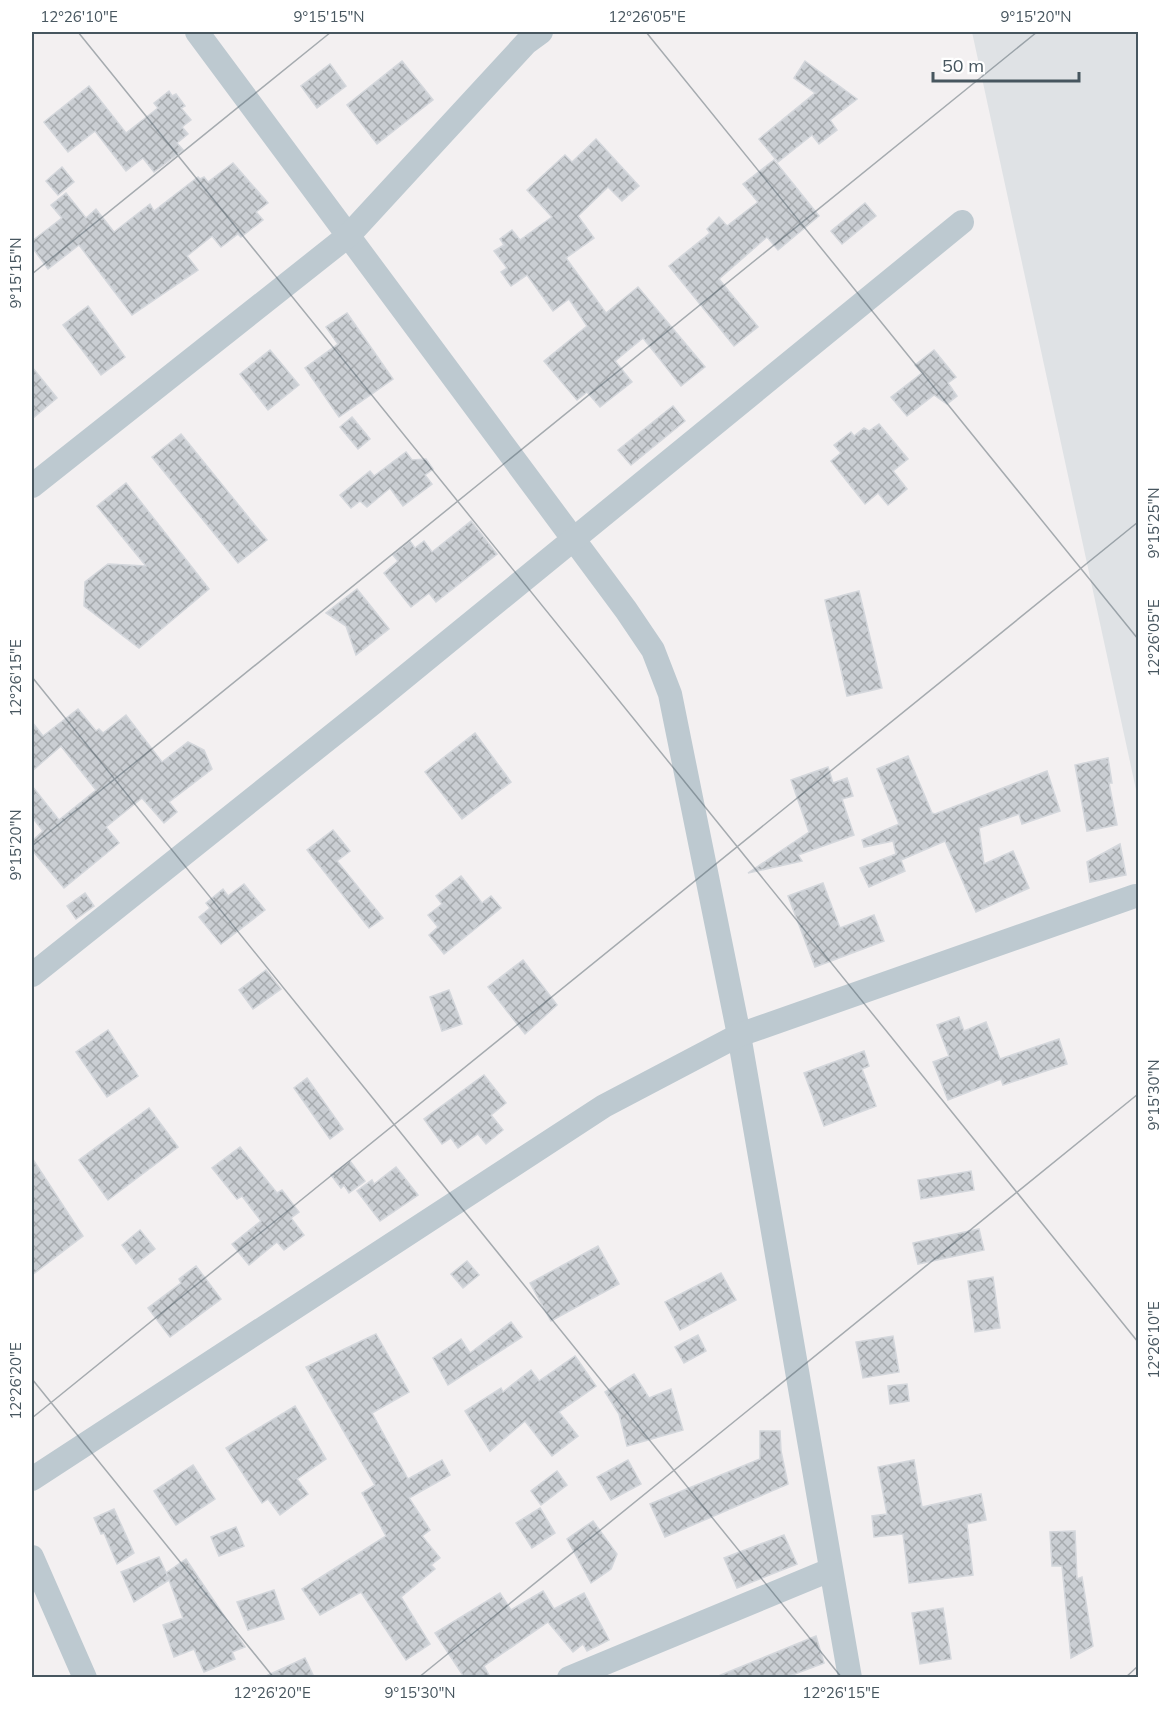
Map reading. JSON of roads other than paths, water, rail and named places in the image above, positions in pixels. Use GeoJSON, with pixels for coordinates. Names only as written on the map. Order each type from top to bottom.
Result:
{"type":"FeatureCollection","features":[{"type":"Feature","properties":{"kind":"street"},"geometry":{"type":"LineString","coordinates":[[197,32],[573,539],[652,650],[670,694],[739,1035],[850,1677]]}},
{"type":"Feature","properties":{"kind":"street"},"geometry":{"type":"LineString","coordinates":[[32,486],[349,235],[526,43],[542,32]]}},
{"type":"Feature","properties":{"kind":"street"},"geometry":{"type":"LineString","coordinates":[[32,975],[962,222]]}},
{"type":"Feature","properties":{"kind":"street"},"geometry":{"type":"LineString","coordinates":[[32,1479],[604,1106],[739,1035],[1135,896]]}},
{"type":"Feature","properties":{"kind":"street"},"geometry":{"type":"LineString","coordinates":[[32,1557],[85,1677]]}},
{"type":"Feature","properties":{"kind":"street"},"geometry":{"type":"LineString","coordinates":[[568,1677],[830,1570]]}}]}
